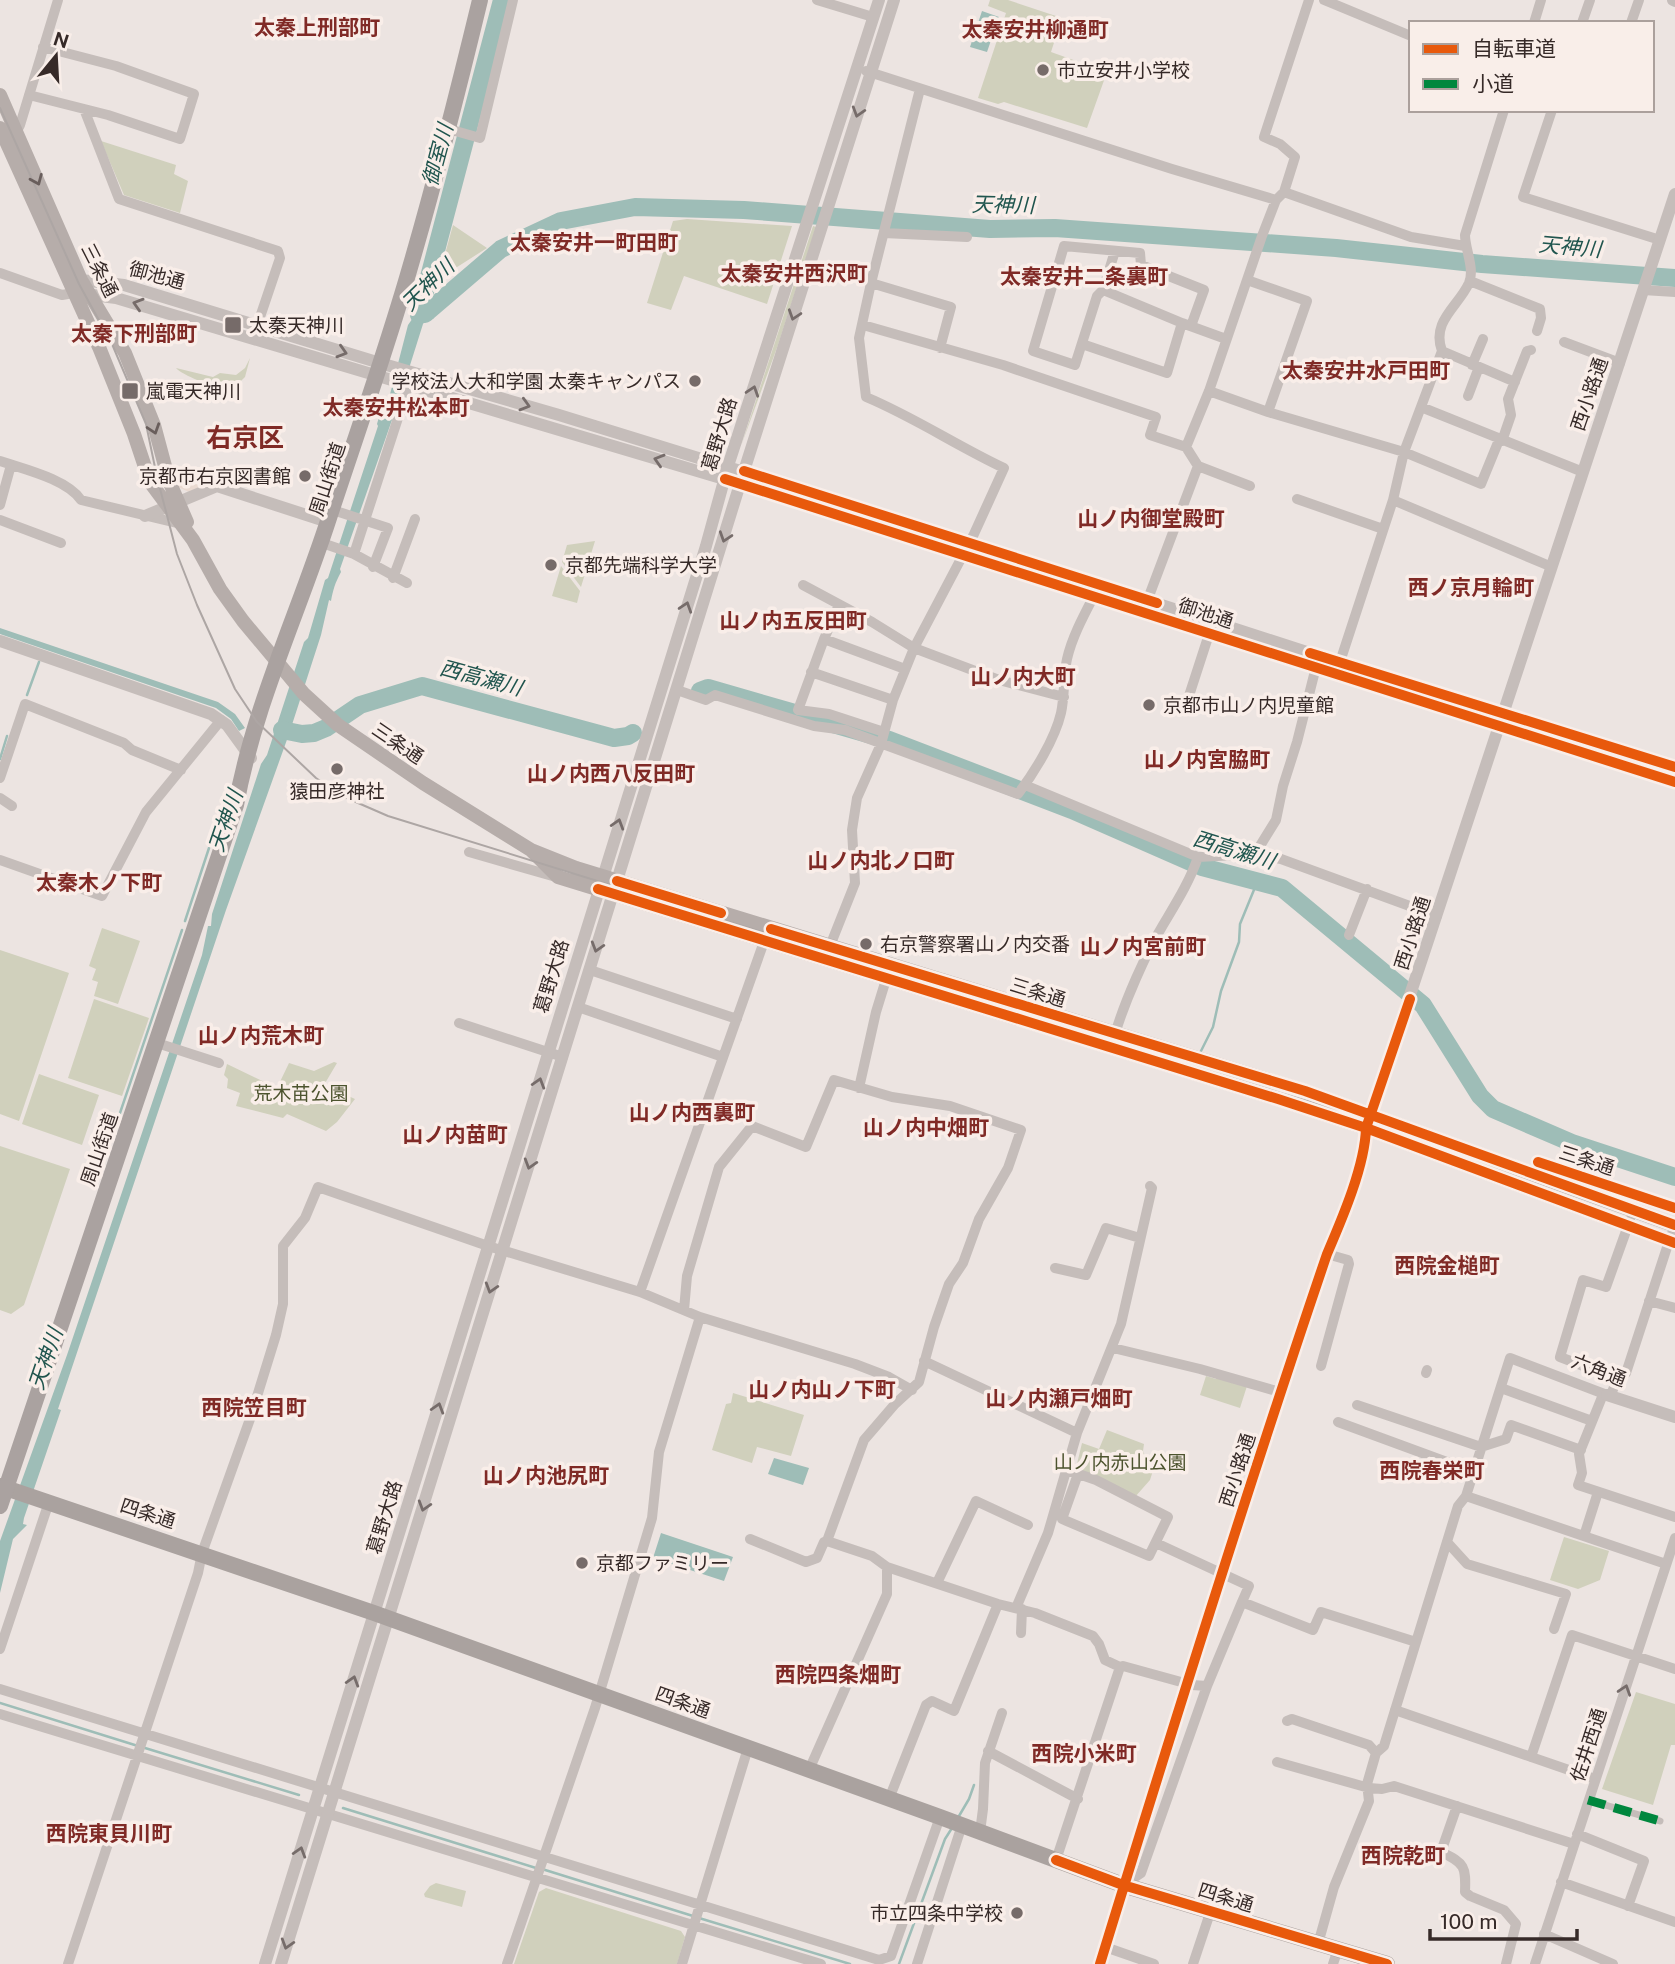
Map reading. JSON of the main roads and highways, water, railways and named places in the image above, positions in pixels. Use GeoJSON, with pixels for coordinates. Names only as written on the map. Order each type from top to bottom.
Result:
{"type":"FeatureCollection","features":[{"type":"Feature","properties":{"kind":"highway","name":"周山街道"},"geometry":{"type":"LineString","coordinates":[[384,371],[480,0]]}},
{"type":"Feature","properties":{"kind":"highway","name":"周山街道"},"geometry":{"type":"LineString","coordinates":[[284,668],[337,516],[417,267],[488,0]]}},
{"type":"Feature","properties":{"kind":"highway","name":"周山街道"},"geometry":{"type":"LineString","coordinates":[[0,1506],[159,1044],[236,805],[250,745],[284,668],[329,546],[337,516]]}},
{"type":"Feature","properties":{"kind":"main road","name":"三条通"},"geometry":{"type":"LineString","coordinates":[[0,95],[4,116],[16,132],[81,280],[125,353],[154,425],[173,505],[181,524],[220,589],[304,694],[334,722],[457,805],[531,850],[600,883],[1368,1121],[1674,1224]]}},
{"type":"Feature","properties":{"kind":"main road","name":"三条通"},"geometry":{"type":"LineString","coordinates":[[0,128],[103,357],[150,482],[173,505],[190,529],[193,540]]}},
{"type":"Feature","properties":{"kind":"main road","name":"三条通"},"geometry":{"type":"LineString","coordinates":[[531,850],[558,877],[600,883]]}},
{"type":"Feature","properties":{"kind":"main road","name":"三条通"},"geometry":{"type":"LineString","coordinates":[[767,934],[830,946],[889,971],[1115,1034],[1305,1091],[1368,1121],[1672,1242]]}},
{"type":"Feature","properties":{"kind":"main road","name":"四条通"},"geometry":{"type":"LineString","coordinates":[[5,1486],[381,1616],[952,1821],[1122,1885],[1318,1944],[1336,1957],[1387,1964]]}},
{"type":"Feature","properties":{"kind":"water"},"geometry":{"type":"Polygon","coordinates":[[[982,11],[999,17],[987,52],[970,47],[982,11]]]}},
{"type":"Feature","properties":{"kind":"water"},"geometry":{"type":"Polygon","coordinates":[[[421,292],[437,296],[444,302],[433,319],[429,316],[423,324],[341,572],[331,601],[329,600],[321,635],[289,734],[226,910],[58,1409],[61,1410],[24,1518],[23,1524],[27,1525],[13,1539],[0,1593],[0,1541],[67,1355],[202,955],[208,926],[211,926],[212,914],[261,764],[267,755],[304,642],[308,638],[378,426],[383,403],[388,402],[408,325],[415,315],[413,313],[421,292]]]}},
{"type":"Feature","properties":{"kind":"water"},"geometry":{"type":"Polygon","coordinates":[[[0,628],[218,702],[235,714],[245,728],[239,731],[231,719],[216,708],[0,634],[0,628]]]}},
{"type":"Feature","properties":{"kind":"water"},"geometry":{"type":"Polygon","coordinates":[[[774,1458],[809,1468],[803,1485],[768,1474],[774,1458]]]}},
{"type":"Feature","properties":{"kind":"water"},"geometry":{"type":"Polygon","coordinates":[[[661,1533],[733,1557],[724,1581],[653,1558],[661,1533]]]}},
{"type":"Feature","properties":{"kind":"waterway","name":"御室川"},"geometry":{"type":"LineString","coordinates":[[419,315],[502,0]]}},
{"type":"Feature","properties":{"kind":"waterway","name":"天神川"},"geometry":{"type":"LineString","coordinates":[[425,314],[501,249],[561,221],[635,207],[744,210],[990,229],[1055,228],[1336,248],[1482,264],[1675,278]]}},
{"type":"Feature","properties":{"kind":"waterway"},"geometry":{"type":"LineString","coordinates":[[27,695],[39,662]]}},
{"type":"Feature","properties":{"kind":"waterway","name":"西高瀬川"},"geometry":{"type":"LineString","coordinates":[[282,730],[302,734],[314,733],[360,705],[422,686],[614,738],[633,733]]}},
{"type":"Feature","properties":{"kind":"waterway","name":"西高瀬川"},"geometry":{"type":"LineString","coordinates":[[700,691],[708,688],[889,740],[1072,810],[1202,867],[1282,888],[1423,1005],[1480,1096],[1493,1109],[1572,1143],[1675,1177]]}},
{"type":"Feature","properties":{"kind":"waterway"},"geometry":{"type":"LineString","coordinates":[[0,759],[7,736]]}},
{"type":"Feature","properties":{"kind":"waterway"},"geometry":{"type":"LineString","coordinates":[[185,921],[209,848]]}},
{"type":"Feature","properties":{"kind":"waterway"},"geometry":{"type":"LineString","coordinates":[[1201,1051],[1213,1027],[1221,991],[1239,942],[1240,924],[1258,880]]}},
{"type":"Feature","properties":{"kind":"waterway"},"geometry":{"type":"LineString","coordinates":[[101,1169],[182,930]]}},
{"type":"Feature","properties":{"kind":"waterway"},"geometry":{"type":"LineString","coordinates":[[0,1703],[138,1746]]}},
{"type":"Feature","properties":{"kind":"waterway"},"geometry":{"type":"LineString","coordinates":[[145,1748],[299,1795]]}},
{"type":"Feature","properties":{"kind":"waterway"},"geometry":{"type":"LineString","coordinates":[[959,1816],[974,1785]]}},
{"type":"Feature","properties":{"kind":"waterway"},"geometry":{"type":"LineString","coordinates":[[343,1808],[536,1868]]}},
{"type":"Feature","properties":{"kind":"waterway"},"geometry":{"type":"LineString","coordinates":[[899,1964],[945,1839],[952,1828]]}},
{"type":"Feature","properties":{"kind":"waterway"},"geometry":{"type":"LineString","coordinates":[[542,1869],[693,1916]]}},
{"type":"Feature","properties":{"kind":"waterway"},"geometry":{"type":"LineString","coordinates":[[699,1918],[850,1964]]}},
{"type":"Feature","properties":{"kind":"tram line"},"geometry":{"type":"LineString","coordinates":[[0,108],[79,284],[112,344],[146,424],[177,554],[235,689],[257,722],[316,778],[342,796],[388,816],[1333,1109],[1675,1232]]}},
{"type":"Feature","properties":{"kind":"place","name":"市立安井小学校"},"geometry":{"type":"Point","coordinates":[1043,70]}},
{"type":"Feature","properties":{"kind":"place","name":"太秦天神川"},"geometry":{"type":"Point","coordinates":[233,325]}},
{"type":"Feature","properties":{"kind":"place","name":"学校法人大和学園 太秦キャンパス"},"geometry":{"type":"Point","coordinates":[695,381]}},
{"type":"Feature","properties":{"kind":"place","name":"嵐電天神川"},"geometry":{"type":"Point","coordinates":[130,391]}},
{"type":"Feature","properties":{"kind":"place","name":"京都市右京図書館"},"geometry":{"type":"Point","coordinates":[305,476]}},
{"type":"Feature","properties":{"kind":"place","name":"京都先端科学大学"},"geometry":{"type":"Point","coordinates":[551,565]}},
{"type":"Feature","properties":{"kind":"place","name":"京都市山ノ内児童館"},"geometry":{"type":"Point","coordinates":[1149,705]}},
{"type":"Feature","properties":{"kind":"place","name":"猿田彦神社"},"geometry":{"type":"Point","coordinates":[337,769]}},
{"type":"Feature","properties":{"kind":"place","name":"右京警察署山ノ内交番"},"geometry":{"type":"Point","coordinates":[866,944]}},
{"type":"Feature","properties":{"kind":"place","name":"京都ファミリー"},"geometry":{"type":"Point","coordinates":[582,1563]}},
{"type":"Feature","properties":{"kind":"place","name":"市立四条中学校"},"geometry":{"type":"Point","coordinates":[1017,1913]}},
{"type":"Feature","properties":{"kind":"district","name":"太秦上刑部町"},"geometry":{"type":"Point","coordinates":[317,28]}},
{"type":"Feature","properties":{"kind":"district","name":"太秦安井柳通町"},"geometry":{"type":"Point","coordinates":[1035,30]}},
{"type":"Feature","properties":{"kind":"district","name":"太秦安井一町田町"},"geometry":{"type":"Point","coordinates":[594,243]}},
{"type":"Feature","properties":{"kind":"district","name":"太秦安井西沢町"},"geometry":{"type":"Point","coordinates":[794,274]}},
{"type":"Feature","properties":{"kind":"district","name":"太秦安井二条裏町"},"geometry":{"type":"Point","coordinates":[1084,277]}},
{"type":"Feature","properties":{"kind":"district","name":"太秦下刑部町"},"geometry":{"type":"Point","coordinates":[134,334]}},
{"type":"Feature","properties":{"kind":"district","name":"太秦安井水戸田町"},"geometry":{"type":"Point","coordinates":[1366,371]}},
{"type":"Feature","properties":{"kind":"district","name":"太秦安井松本町"},"geometry":{"type":"Point","coordinates":[396,408]}},
{"type":"Feature","properties":{"kind":"district","name":"右京区"},"geometry":{"type":"Point","coordinates":[245,438]}},
{"type":"Feature","properties":{"kind":"district","name":"山ノ内御堂殿町"},"geometry":{"type":"Point","coordinates":[1151,519]}},
{"type":"Feature","properties":{"kind":"district","name":"西ノ京月輪町"},"geometry":{"type":"Point","coordinates":[1471,588]}},
{"type":"Feature","properties":{"kind":"district","name":"山ノ内五反田町"},"geometry":{"type":"Point","coordinates":[793,621]}},
{"type":"Feature","properties":{"kind":"district","name":"山ノ内大町"},"geometry":{"type":"Point","coordinates":[1023,677]}},
{"type":"Feature","properties":{"kind":"district","name":"山ノ内宮脇町"},"geometry":{"type":"Point","coordinates":[1207,760]}},
{"type":"Feature","properties":{"kind":"district","name":"山ノ内西八反田町"},"geometry":{"type":"Point","coordinates":[611,774]}},
{"type":"Feature","properties":{"kind":"district","name":"山ノ内北ノ口町"},"geometry":{"type":"Point","coordinates":[881,861]}},
{"type":"Feature","properties":{"kind":"district","name":"太秦木ノ下町"},"geometry":{"type":"Point","coordinates":[99,883]}},
{"type":"Feature","properties":{"kind":"district","name":"山ノ内宮前町"},"geometry":{"type":"Point","coordinates":[1143,947]}},
{"type":"Feature","properties":{"kind":"district","name":"山ノ内荒木町"},"geometry":{"type":"Point","coordinates":[261,1036]}},
{"type":"Feature","properties":{"kind":"district","name":"山ノ内西裏町"},"geometry":{"type":"Point","coordinates":[692,1113]}},
{"type":"Feature","properties":{"kind":"district","name":"山ノ内中畑町"},"geometry":{"type":"Point","coordinates":[926,1128]}},
{"type":"Feature","properties":{"kind":"district","name":"山ノ内苗町"},"geometry":{"type":"Point","coordinates":[455,1135]}},
{"type":"Feature","properties":{"kind":"district","name":"西院金槌町"},"geometry":{"type":"Point","coordinates":[1447,1266]}},
{"type":"Feature","properties":{"kind":"district","name":"山ノ内山ノ下町"},"geometry":{"type":"Point","coordinates":[822,1390]}},
{"type":"Feature","properties":{"kind":"district","name":"山ノ内瀬戸畑町"},"geometry":{"type":"Point","coordinates":[1059,1399]}},
{"type":"Feature","properties":{"kind":"district","name":"西院笠目町"},"geometry":{"type":"Point","coordinates":[254,1408]}},
{"type":"Feature","properties":{"kind":"district","name":"西院春栄町"},"geometry":{"type":"Point","coordinates":[1432,1471]}},
{"type":"Feature","properties":{"kind":"district","name":"山ノ内池尻町"},"geometry":{"type":"Point","coordinates":[546,1476]}},
{"type":"Feature","properties":{"kind":"district","name":"西院四条畑町"},"geometry":{"type":"Point","coordinates":[838,1675]}},
{"type":"Feature","properties":{"kind":"district","name":"西院小米町"},"geometry":{"type":"Point","coordinates":[1084,1754]}},
{"type":"Feature","properties":{"kind":"district","name":"西院東貝川町"},"geometry":{"type":"Point","coordinates":[109,1834]}},
{"type":"Feature","properties":{"kind":"district","name":"西院乾町"},"geometry":{"type":"Point","coordinates":[1403,1856]}},
{"type":"Feature","properties":{"kind":"park label","name":"荒木苗公園"},"geometry":{"type":"Point","coordinates":[301,1093]}},
{"type":"Feature","properties":{"kind":"park label","name":"山ノ内赤山公園"},"geometry":{"type":"Point","coordinates":[1120,1462]}}]}
